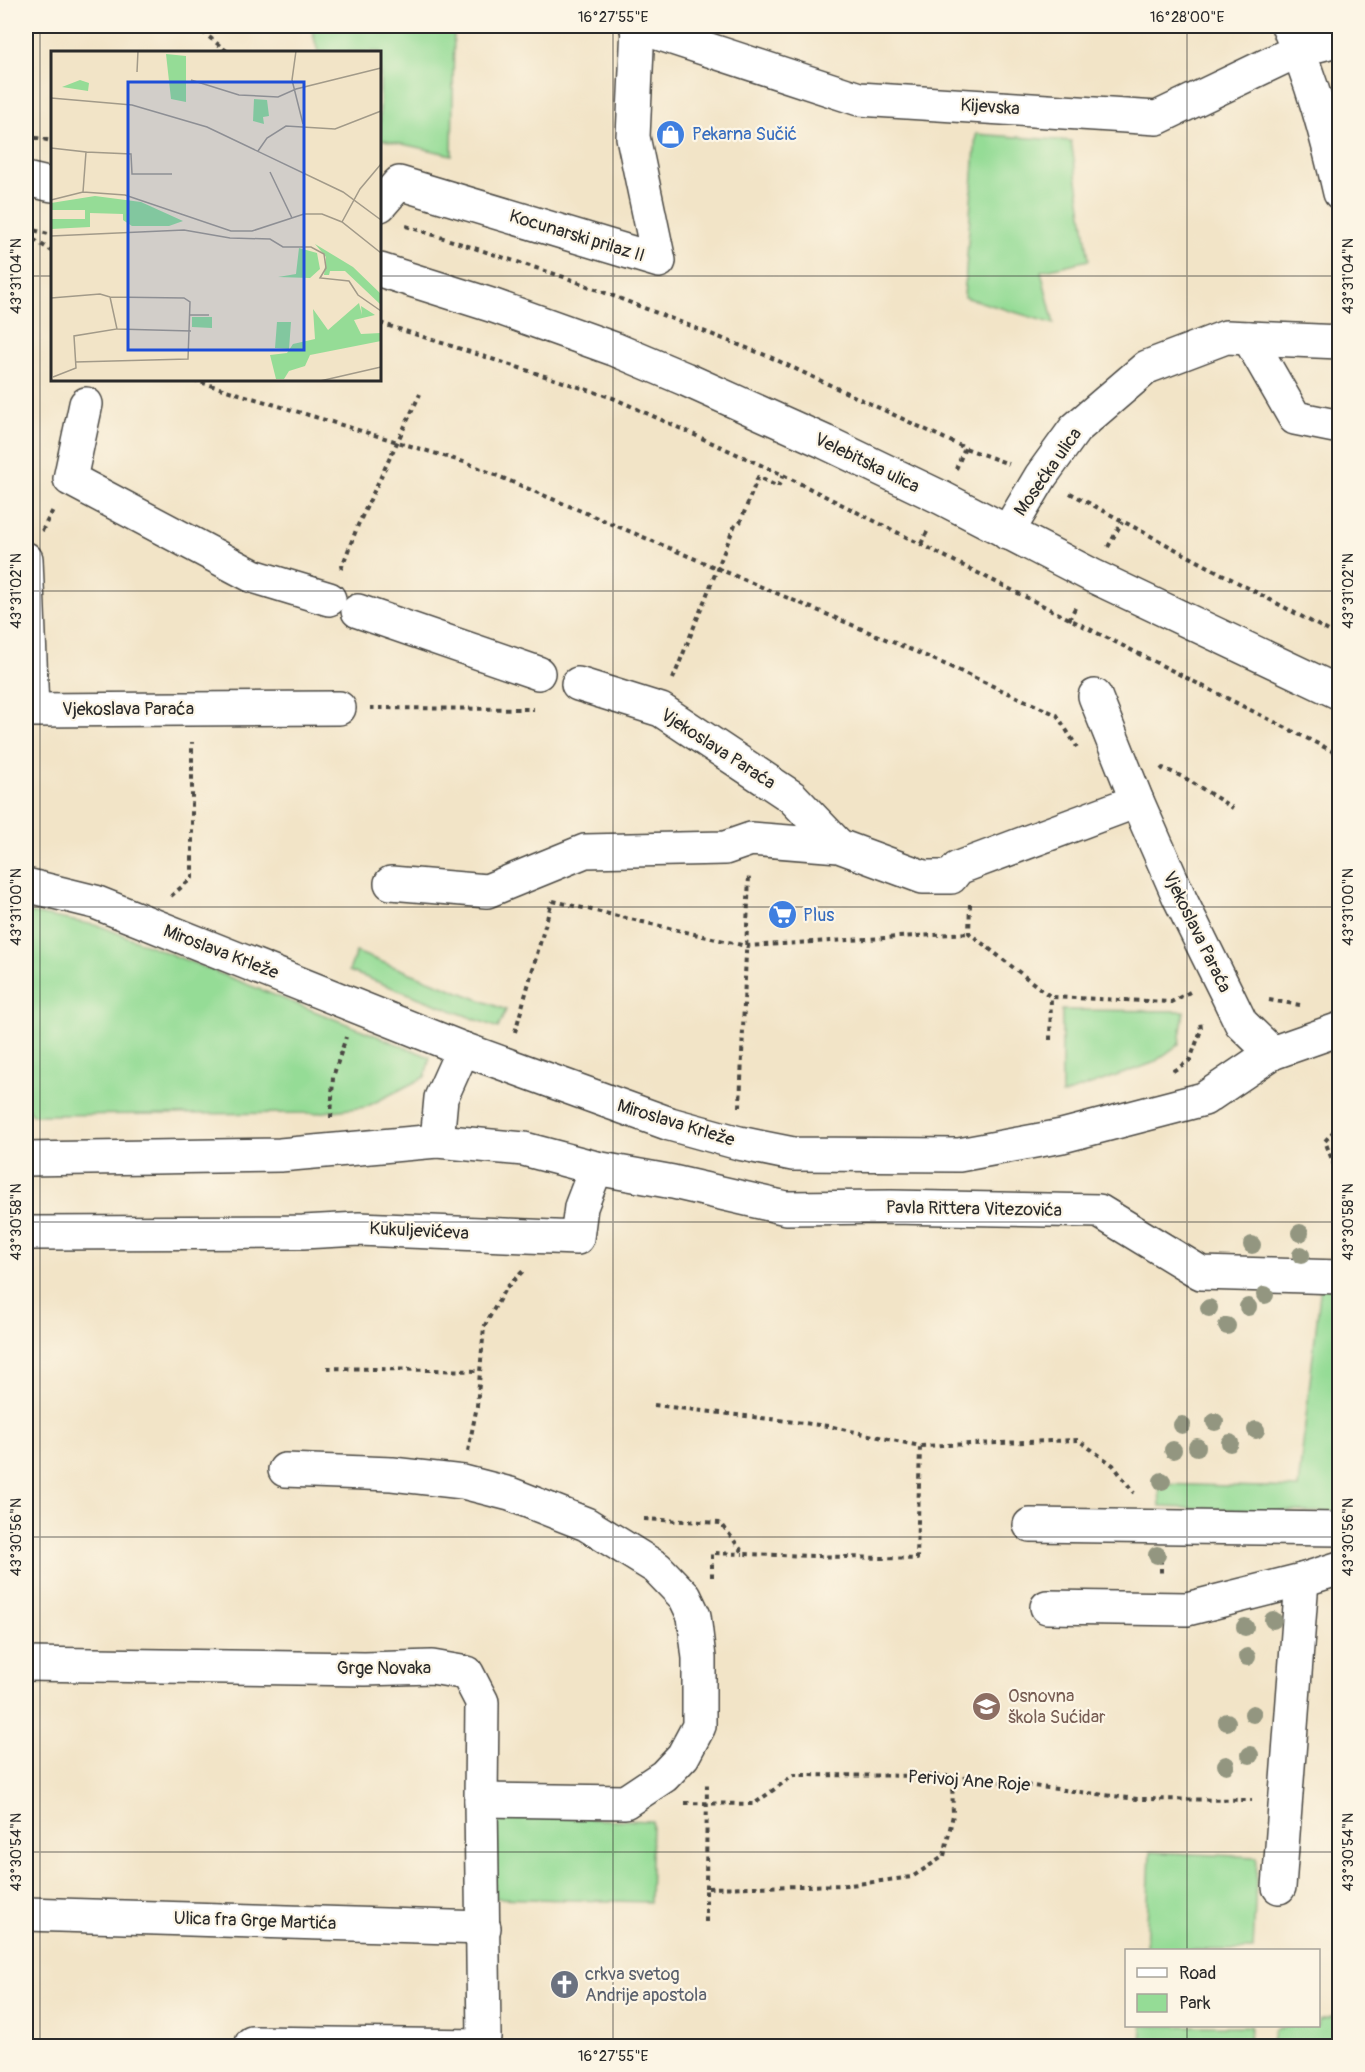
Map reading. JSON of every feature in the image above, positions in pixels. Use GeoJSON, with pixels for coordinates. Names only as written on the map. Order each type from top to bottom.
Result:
{"type":"FeatureCollection","features":[{"type":"Feature","properties":{"kind":"street","name":"Kijevska"},"geometry":{"type":"LineString","coordinates":[[637,26],[859,99],[1157,118],[1294,38],[1340,39]]}},
{"type":"Feature","properties":{"kind":"street","name":"Kocunarski prilaz II"},"geometry":{"type":"LineString","coordinates":[[391,215],[399,183],[659,261],[633,136],[637,26]]}},
{"type":"Feature","properties":{"kind":"street"},"geometry":{"type":"LineString","coordinates":[[1294,38],[1326,131],[1340,193]]}},
{"type":"Feature","properties":{"kind":"street"},"geometry":{"type":"LineString","coordinates":[[26,179],[51,185]]}},
{"type":"Feature","properties":{"kind":"street","name":"Velebitska ulica"},"geometry":{"type":"LineString","coordinates":[[381,270],[494,306],[624,353],[825,442],[1092,576],[1340,693]]}},
{"type":"Feature","properties":{"kind":"street","name":"Mosećka ulica"},"geometry":{"type":"LineString","coordinates":[[1007,532],[1041,476],[1075,429],[1148,367],[1226,337],[1340,342]]}},
{"type":"Feature","properties":{"kind":"street"},"geometry":{"type":"LineString","coordinates":[[1249,338],[1295,418],[1340,427]]}},
{"type":"Feature","properties":{"kind":"street"},"geometry":{"type":"LineString","coordinates":[[86,404],[70,479],[253,576],[344,605],[538,673]]}},
{"type":"Feature","properties":{"kind":"street","name":"Vjekoslava Paraća"},"geometry":{"type":"LineString","coordinates":[[26,559],[32,710],[339,708]]}},
{"type":"Feature","properties":{"kind":"street","name":"Vjekoslava Paraća"},"geometry":{"type":"LineString","coordinates":[[578,684],[662,710],[792,797],[839,846]]}},
{"type":"Feature","properties":{"kind":"street","name":"Vjekoslava Paraća"},"geometry":{"type":"LineString","coordinates":[[1095,696],[1137,801],[1180,899],[1241,1023],[1272,1053]]}},
{"type":"Feature","properties":{"kind":"street"},"geometry":{"type":"LineString","coordinates":[[391,883],[487,891],[585,851],[725,848],[751,839],[839,846],[923,877],[951,877],[964,866],[1137,801]]}},
{"type":"Feature","properties":{"kind":"street","name":"Miroslava Krleže"},"geometry":{"type":"LineString","coordinates":[[26,885],[95,902],[463,1049],[670,1124],[739,1143],[793,1154],[959,1155],[1062,1136],[1204,1099],[1272,1053],[1340,1029]]}},
{"type":"Feature","properties":{"kind":"street"},"geometry":{"type":"LineString","coordinates":[[437,1141],[441,1098],[463,1049]]}},
{"type":"Feature","properties":{"kind":"street"},"geometry":{"type":"LineString","coordinates":[[26,1159],[269,1155],[330,1152],[437,1141],[524,1149],[596,1168]]}},
{"type":"Feature","properties":{"kind":"street","name":"Kukuljevićeva"},"geometry":{"type":"LineString","coordinates":[[26,1233],[303,1232],[359,1229],[577,1238],[580,1207],[596,1168]]}},
{"type":"Feature","properties":{"kind":"street","name":"Pavla Rittera Vitezovića"},"geometry":{"type":"LineString","coordinates":[[596,1168],[673,1182],[786,1208],[891,1206],[1099,1211],[1201,1273],[1340,1276]]}},
{"type":"Feature","properties":{"kind":"street"},"geometry":{"type":"LineString","coordinates":[[252,2043],[482,2046],[484,2037],[484,1928],[481,1800],[625,1802],[664,1776],[683,1756],[699,1726],[699,1658],[694,1616],[685,1597],[657,1569],[586,1524],[510,1494],[463,1482],[392,1474],[285,1470]]}},
{"type":"Feature","properties":{"kind":"street"},"geometry":{"type":"LineString","coordinates":[[1030,1525],[1340,1529]]}},
{"type":"Feature","properties":{"kind":"street"},"geometry":{"type":"LineString","coordinates":[[1047,1607],[1187,1609],[1340,1568]]}},
{"type":"Feature","properties":{"kind":"street"},"geometry":{"type":"LineString","coordinates":[[1279,1887],[1302,1580]]}},
{"type":"Feature","properties":{"kind":"street","name":"Grge Novaka"},"geometry":{"type":"LineString","coordinates":[[26,1664],[365,1669],[432,1667],[467,1673],[482,1702],[481,1800]]}},
{"type":"Feature","properties":{"kind":"street","name":"Ulica fra Grge Martića"},"geometry":{"type":"LineString","coordinates":[[26,1914],[484,1928]]}},
{"type":"Feature","properties":{"kind":"path"},"geometry":{"type":"LineString","coordinates":[[195,26],[227,51]]}},
{"type":"Feature","properties":{"kind":"path"},"geometry":{"type":"LineString","coordinates":[[26,136],[51,141]]}},
{"type":"Feature","properties":{"kind":"path"},"geometry":{"type":"LineString","coordinates":[[391,215],[567,278],[770,357],[965,448],[1041,476],[1122,522],[1340,637]]}},
{"type":"Feature","properties":{"kind":"path"},"geometry":{"type":"LineString","coordinates":[[26,228],[51,235]]}},
{"type":"Feature","properties":{"kind":"path"},"geometry":{"type":"LineString","coordinates":[[26,235],[51,250]]}},
{"type":"Feature","properties":{"kind":"path"},"geometry":{"type":"LineString","coordinates":[[381,323],[613,398],[783,475],[1340,755]]}},
{"type":"Feature","properties":{"kind":"path"},"geometry":{"type":"LineString","coordinates":[[196,381],[467,463],[933,659],[1057,715],[1080,752]]}},
{"type":"Feature","properties":{"kind":"path"},"geometry":{"type":"LineString","coordinates":[[347,551],[420,394]]}},
{"type":"Feature","properties":{"kind":"path"},"geometry":{"type":"LineString","coordinates":[[676,672],[717,568],[758,477],[778,487],[783,475]]}},
{"type":"Feature","properties":{"kind":"path"},"geometry":{"type":"LineString","coordinates":[[26,559],[70,479]]}},
{"type":"Feature","properties":{"kind":"path"},"geometry":{"type":"LineString","coordinates":[[169,898],[192,878],[192,708]]}},
{"type":"Feature","properties":{"kind":"path"},"geometry":{"type":"LineString","coordinates":[[383,708],[545,709]]}},
{"type":"Feature","properties":{"kind":"path"},"geometry":{"type":"LineString","coordinates":[[1157,775],[1163,768],[1170,771],[1233,808]]}},
{"type":"Feature","properties":{"kind":"path"},"geometry":{"type":"LineString","coordinates":[[740,1111],[751,839]]}},
{"type":"Feature","properties":{"kind":"path"},"geometry":{"type":"LineString","coordinates":[[515,1033],[563,860]]}},
{"type":"Feature","properties":{"kind":"path"},"geometry":{"type":"LineString","coordinates":[[964,866],[969,933]]}},
{"type":"Feature","properties":{"kind":"path"},"geometry":{"type":"LineString","coordinates":[[552,901],[746,946],[969,933],[1051,997],[1171,1002],[1194,990]]}},
{"type":"Feature","properties":{"kind":"path"},"geometry":{"type":"LineString","coordinates":[[1262,994],[1270,1001],[1297,1006],[1308,1005]]}},
{"type":"Feature","properties":{"kind":"path"},"geometry":{"type":"LineString","coordinates":[[1050,1040],[1051,997]]}},
{"type":"Feature","properties":{"kind":"path"},"geometry":{"type":"LineString","coordinates":[[330,1152],[333,1077],[357,1005]]}},
{"type":"Feature","properties":{"kind":"path"},"geometry":{"type":"LineString","coordinates":[[1168,1073],[1190,1060],[1201,1029],[1199,1011]]}},
{"type":"Feature","properties":{"kind":"path"},"geometry":{"type":"LineString","coordinates":[[1340,1124],[1325,1141],[1340,1181]]}},
{"type":"Feature","properties":{"kind":"path"},"geometry":{"type":"LineString","coordinates":[[463,1482],[477,1406],[484,1327],[505,1289],[525,1269]]}},
{"type":"Feature","properties":{"kind":"path"},"geometry":{"type":"LineString","coordinates":[[327,1368],[480,1371]]}},
{"type":"Feature","properties":{"kind":"path"},"geometry":{"type":"LineString","coordinates":[[654,1404],[828,1425],[920,1446],[1078,1440],[1113,1465],[1159,1527],[1162,1608]]}},
{"type":"Feature","properties":{"kind":"path"},"geometry":{"type":"LineString","coordinates":[[712,1579],[712,1553],[917,1559],[920,1446]]}},
{"type":"Feature","properties":{"kind":"path"},"geometry":{"type":"LineString","coordinates":[[586,1524],[621,1518],[721,1523],[744,1554]]}},
{"type":"Feature","properties":{"kind":"path","name":"Perivoj Ane Roje"},"geometry":{"type":"LineString","coordinates":[[683,1803],[754,1804],[794,1775],[952,1776],[1137,1799],[1287,1800]]}},
{"type":"Feature","properties":{"kind":"path"},"geometry":{"type":"LineString","coordinates":[[706,1888],[850,1885],[912,1877],[944,1856],[953,1815],[952,1776]]}},
{"type":"Feature","properties":{"kind":"path"},"geometry":{"type":"LineString","coordinates":[[706,1922],[707,1803]]}},
{"type":"Feature","properties":{"kind":"green space"},"geometry":{"type":"Polygon","coordinates":[[[311,26],[454,26],[452,155],[381,139],[381,51],[318,51],[311,26]]]}},
{"type":"Feature","properties":{"kind":"green space"},"geometry":{"type":"Polygon","coordinates":[[[976,134],[1071,141],[1089,260],[1041,271],[1054,324],[964,297],[976,134]]]}},
{"type":"Feature","properties":{"kind":"green space"},"geometry":{"type":"Polygon","coordinates":[[[26,912],[100,926],[430,1057],[425,1077],[366,1107],[316,1113],[32,1115],[26,1105],[26,912]]]}},
{"type":"Feature","properties":{"kind":"green space"},"geometry":{"type":"Polygon","coordinates":[[[356,952],[506,1010],[498,1028],[349,971],[356,952]]]}},
{"type":"Feature","properties":{"kind":"green space"},"geometry":{"type":"Polygon","coordinates":[[[1062,1010],[1184,1011],[1179,1044],[1153,1063],[1062,1095],[1062,1010]]]}},
{"type":"Feature","properties":{"kind":"green space"},"geometry":{"type":"Polygon","coordinates":[[[1321,1284],[1339,1284],[1339,1513],[1160,1507],[1159,1484],[1298,1488],[1321,1284]]]}},
{"type":"Feature","properties":{"kind":"green space"},"geometry":{"type":"Polygon","coordinates":[[[497,1816],[652,1821],[650,1902],[494,1898],[497,1816]]]}},
{"type":"Feature","properties":{"kind":"green space"},"geometry":{"type":"Polygon","coordinates":[[[1150,1852],[1257,1857],[1253,1949],[1146,1949],[1150,1852]]]}},
{"type":"Feature","properties":{"kind":"green space"},"geometry":{"type":"Polygon","coordinates":[[[1339,2015],[1339,2046],[1271,2046],[1275,2029],[1320,2027],[1320,2020],[1339,2015]]]}},
{"type":"Feature","properties":{"kind":"green space"},"geometry":{"type":"Polygon","coordinates":[[[1142,2027],[1250,2027],[1249,2046],[1141,2046],[1142,2027]]]}},
{"type":"Feature","properties":{"kind":"place","name":"Pekarna Sučić"},"geometry":{"type":"Point","coordinates":[671,134]}},
{"type":"Feature","properties":{"kind":"place","name":"Plus"},"geometry":{"type":"Point","coordinates":[782,915]}},
{"type":"Feature","properties":{"kind":"place","name":"Osnovna škola Sućidar"},"geometry":{"type":"Point","coordinates":[987,1706]}},
{"type":"Feature","properties":{"kind":"place","name":"crkva svetog Andrije apostola"},"geometry":{"type":"Point","coordinates":[564,1984]}}]}
